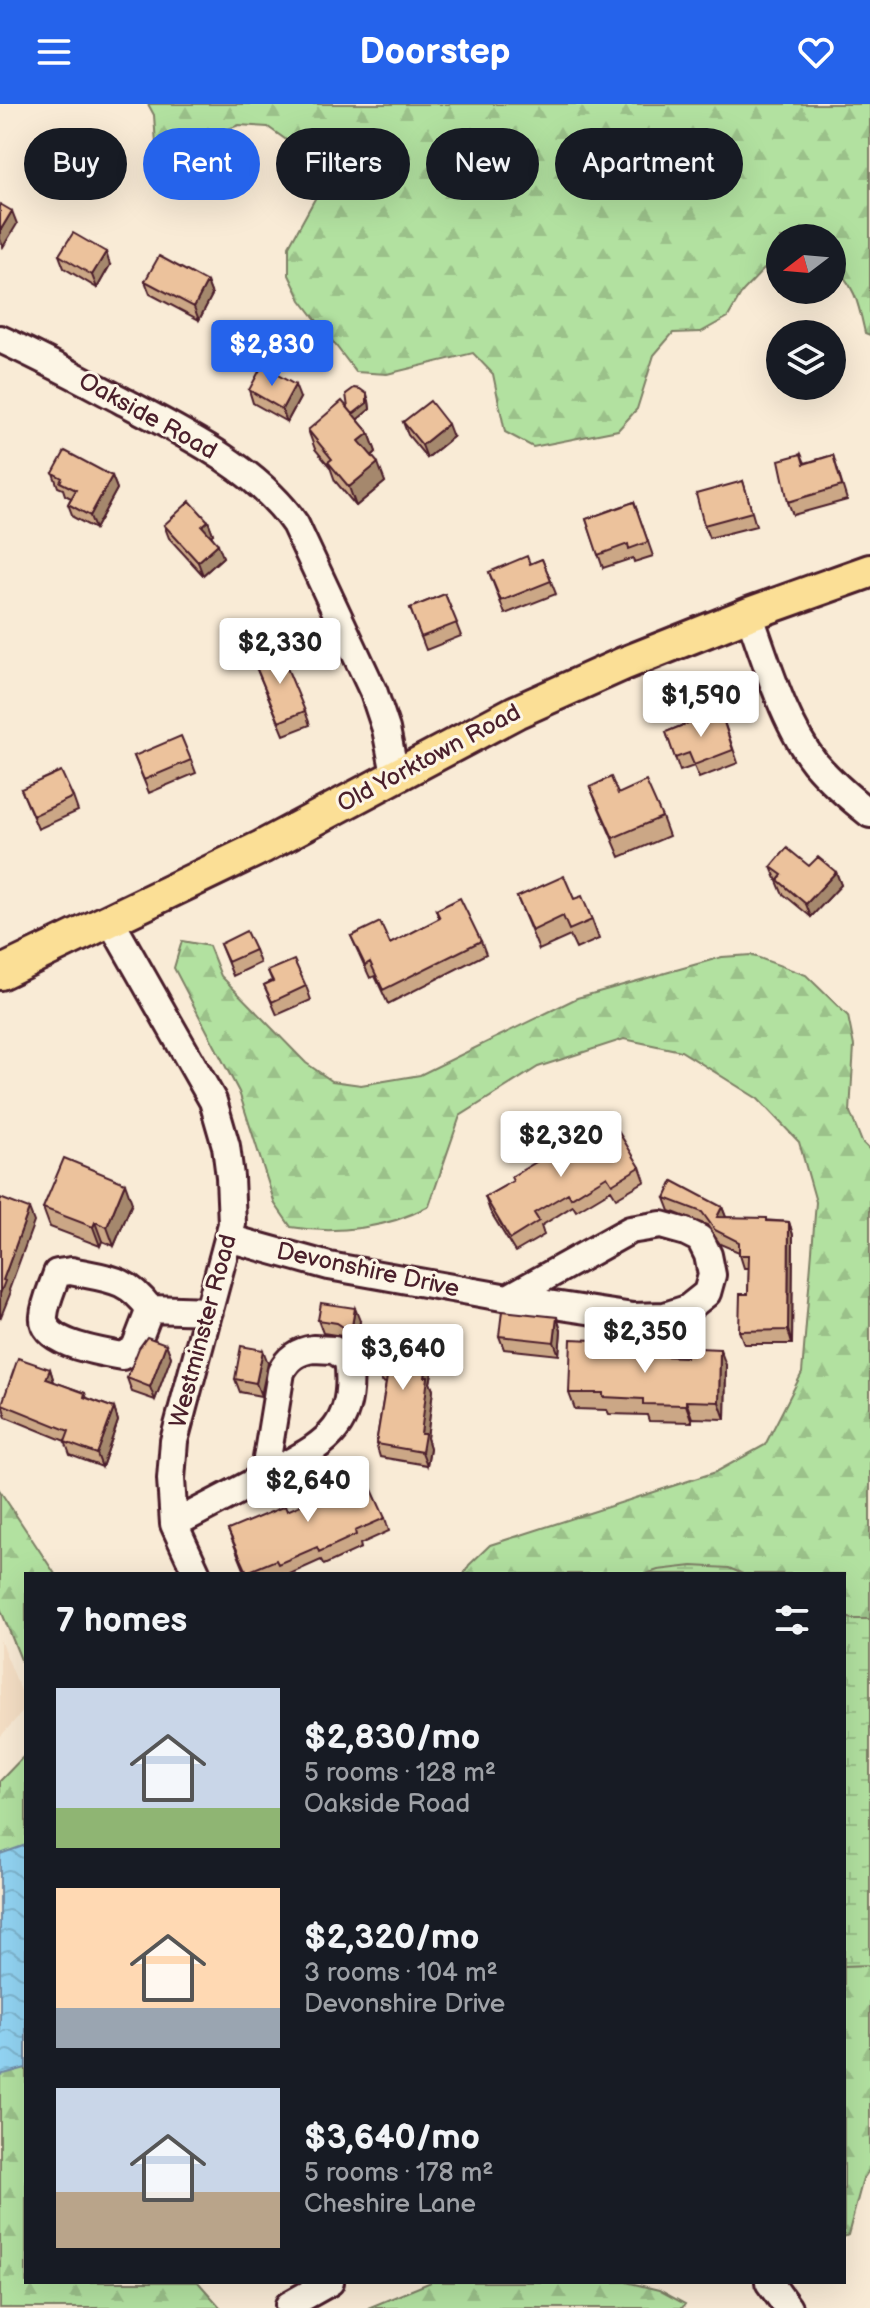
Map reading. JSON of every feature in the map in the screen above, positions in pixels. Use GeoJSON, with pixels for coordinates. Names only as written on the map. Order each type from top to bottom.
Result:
{"type":"FeatureCollection","features":[{"type":"Feature","properties":{"kind":"main road","name":"Old Yorktown Road"},"geometry":{"type":"LineString","coordinates":[[0,973],[262,847],[516,712],[623,664],[870,571]]}},
{"type":"Feature","properties":{"kind":"street","name":"Oakside Road"},"geometry":{"type":"LineString","coordinates":[[0,339],[203,443],[280,502],[295,524],[374,693],[386,729],[395,774]]}},
{"type":"Feature","properties":{"kind":"street"},"geometry":{"type":"LineString","coordinates":[[749,614],[781,702],[814,761],[848,797],[870,814]]}},
{"type":"Feature","properties":{"kind":"street","name":"Westminster Road"},"geometry":{"type":"LineString","coordinates":[[110,920],[213,1101],[226,1146],[232,1224],[174,1441],[171,1479],[174,1524],[196,1572]]}},
{"type":"Feature","properties":{"kind":"street","name":"Devonshire Drive"},"geometry":{"type":"LineString","coordinates":[[228,1238],[329,1266],[508,1298],[633,1317],[665,1316],[687,1309],[707,1293],[712,1275],[708,1255],[700,1239],[661,1225],[630,1230],[508,1298]]}},
{"type":"Feature","properties":{"kind":"street"},"geometry":{"type":"LineString","coordinates":[[150,1309],[209,1311]]}},
{"type":"Feature","properties":{"kind":"street"},"geometry":{"type":"LineString","coordinates":[[174,1524],[264,1477],[317,1447],[340,1425],[346,1410],[348,1359],[334,1350],[299,1351],[284,1365],[264,1477]]}},
{"type":"Feature","properties":{"kind":"street"},"geometry":{"type":"LineString","coordinates":[[289,2305],[326,2284]]}},
{"type":"Feature","properties":{"kind":"street"},"geometry":{"type":"LineString","coordinates":[[770,2284],[788,2308]]}},
{"type":"Feature","properties":{"kind":"shaded area"},"geometry":{"type":"Polygon","coordinates":[[[0,1640],[24,1698],[24,1710],[0,1737],[0,1640]]]}},
{"type":"Feature","properties":{"kind":"green space"},"geometry":{"type":"Polygon","coordinates":[[[148,104],[870,104],[870,335],[865,333],[858,304],[846,280],[846,224],[766,224],[766,268],[743,291],[728,317],[701,332],[673,333],[654,355],[637,409],[618,430],[533,447],[505,432],[493,374],[473,353],[387,374],[356,372],[301,300],[289,275],[289,246],[314,200],[410,200],[410,128],[276,128],[276,133],[268,127],[239,125],[231,128],[155,128],[154,115],[148,104]]]}},
{"type":"Feature","properties":{"kind":"green space"},"geometry":{"type":"Polygon","coordinates":[[[182,941],[209,946],[221,976],[306,1063],[332,1081],[361,1085],[420,1075],[577,998],[722,957],[751,955],[806,975],[848,1016],[854,1046],[850,1112],[862,1142],[870,1150],[870,2169],[863,2179],[848,2235],[846,1572],[465,1572],[490,1545],[716,1472],[765,1445],[802,1373],[816,1202],[799,1142],[758,1099],[681,1051],[624,1039],[538,1067],[460,1116],[429,1206],[397,1220],[362,1228],[326,1230],[291,1227],[275,1204],[239,1092],[174,968],[182,941]]]}},
{"type":"Feature","properties":{"kind":"green space"},"geometry":{"type":"Polygon","coordinates":[[[0,1491],[54,1572],[24,1572],[24,1667],[0,1608],[0,1491]]]}},
{"type":"Feature","properties":{"kind":"green space"},"geometry":{"type":"Polygon","coordinates":[[[692,1566],[729,1568],[738,1572],[652,1572],[692,1566]]]}},
{"type":"Feature","properties":{"kind":"green space"},"geometry":{"type":"Polygon","coordinates":[[[846,1617],[870,1619],[870,1965],[846,1966],[846,1617]]]}},
{"type":"Feature","properties":{"kind":"green space"},"geometry":{"type":"Polygon","coordinates":[[[24,1756],[24,2284],[200,2284],[221,2308],[0,2308],[0,1781],[24,1756]]]}},
{"type":"Feature","properties":{"kind":"green space"},"geometry":{"type":"Polygon","coordinates":[[[426,2284],[634,2284],[659,2290],[685,2304],[682,2308],[368,2308],[426,2284]]]}},
{"type":"Feature","properties":{"kind":"water"},"geometry":{"type":"Polygon","coordinates":[[[24,1846],[24,2069],[0,2075],[0,1854],[24,1846]]]}},
{"type":"Feature","properties":{"kind":"building"},"geometry":{"type":"Polygon","coordinates":[[[0,204],[12,211],[0,231],[0,204]]]}},
{"type":"Feature","properties":{"kind":"building"},"geometry":{"type":"Polygon","coordinates":[[[73,233],[106,252],[92,275],[59,255],[73,233]]]}},
{"type":"Feature","properties":{"kind":"building"},"geometry":{"type":"Polygon","coordinates":[[[159,256],[207,282],[194,307],[145,281],[159,256]]]}},
{"type":"Feature","properties":{"kind":"building"},"geometry":{"type":"Polygon","coordinates":[[[262,366],[295,385],[282,409],[249,390],[262,366]]]}},
{"type":"Feature","properties":{"kind":"building"},"geometry":{"type":"Polygon","coordinates":[[[354,388],[367,394],[367,403],[353,414],[348,408],[346,394],[354,388]]]}},
{"type":"Feature","properties":{"kind":"building"},"geometry":{"type":"Polygon","coordinates":[[[342,401],[369,433],[359,441],[378,463],[349,487],[328,462],[332,459],[308,430],[342,401]]]}},
{"type":"Feature","properties":{"kind":"building"},"geometry":{"type":"Polygon","coordinates":[[[430,401],[448,424],[422,445],[403,422],[430,401]]]}},
{"type":"Feature","properties":{"kind":"building"},"geometry":{"type":"Polygon","coordinates":[[[65,451],[112,476],[90,516],[68,504],[76,490],[60,482],[62,478],[53,473],[65,451]]]}},
{"type":"Feature","properties":{"kind":"building"},"geometry":{"type":"Polygon","coordinates":[[[801,454],[804,464],[833,455],[842,486],[788,502],[779,460],[801,454]]]}},
{"type":"Feature","properties":{"kind":"building"},"geometry":{"type":"Polygon","coordinates":[[[743,481],[752,512],[704,525],[696,494],[743,481]]]}},
{"type":"Feature","properties":{"kind":"building"},"geometry":{"type":"Polygon","coordinates":[[[190,501],[208,521],[202,526],[218,544],[198,562],[164,525],[190,501]]]}},
{"type":"Feature","properties":{"kind":"building"},"geometry":{"type":"Polygon","coordinates":[[[634,502],[648,542],[629,549],[628,544],[598,555],[586,519],[634,502]]]}},
{"type":"Feature","properties":{"kind":"building"},"geometry":{"type":"Polygon","coordinates":[[[527,556],[530,564],[542,559],[551,581],[501,601],[489,572],[527,556]]]}},
{"type":"Feature","properties":{"kind":"building"},"geometry":{"type":"Polygon","coordinates":[[[445,594],[457,623],[421,637],[410,608],[445,594]]]}},
{"type":"Feature","properties":{"kind":"building"},"geometry":{"type":"Polygon","coordinates":[[[280,651],[305,711],[279,722],[254,662],[280,651]]]}},
{"type":"Feature","properties":{"kind":"building"},"geometry":{"type":"Polygon","coordinates":[[[720,710],[733,750],[694,765],[689,753],[675,758],[666,732],[720,710]]]}},
{"type":"Feature","properties":{"kind":"building"},"geometry":{"type":"Polygon","coordinates":[[[181,736],[191,760],[144,780],[134,756],[181,736]]]}},
{"type":"Feature","properties":{"kind":"building"},"geometry":{"type":"Polygon","coordinates":[[[61,771],[73,797],[33,816],[21,789],[61,771]]]}},
{"type":"Feature","properties":{"kind":"building"},"geometry":{"type":"Polygon","coordinates":[[[611,777],[618,794],[646,781],[662,817],[613,838],[590,787],[611,777]]]}},
{"type":"Feature","properties":{"kind":"building"},"geometry":{"type":"Polygon","coordinates":[[[787,848],[809,866],[818,857],[836,872],[806,904],[778,880],[782,875],[771,867],[787,848]]]}},
{"type":"Feature","properties":{"kind":"building"},"geometry":{"type":"Polygon","coordinates":[[[564,876],[574,899],[582,896],[592,920],[569,930],[563,916],[532,931],[517,897],[564,876]]]}},
{"type":"Feature","properties":{"kind":"building"},"geometry":{"type":"Polygon","coordinates":[[[460,898],[481,941],[383,990],[370,962],[365,965],[351,936],[380,922],[390,944],[440,918],[436,910],[460,898]]]}},
{"type":"Feature","properties":{"kind":"building"},"geometry":{"type":"Polygon","coordinates":[[[246,931],[255,950],[228,962],[220,944],[246,931]]]}},
{"type":"Feature","properties":{"kind":"building"},"geometry":{"type":"Polygon","coordinates":[[[294,960],[306,986],[272,1002],[264,985],[273,981],[268,971],[294,960]]]}},
{"type":"Feature","properties":{"kind":"building"},"geometry":{"type":"Polygon","coordinates":[[[615,1126],[640,1167],[612,1184],[607,1176],[571,1198],[568,1193],[534,1213],[539,1221],[510,1239],[485,1197],[548,1155],[551,1160],[615,1126]]]}},
{"type":"Feature","properties":{"kind":"building"},"geometry":{"type":"Polygon","coordinates":[[[64,1158],[125,1183],[107,1227],[95,1222],[93,1227],[43,1208],[64,1158]]]}},
{"type":"Feature","properties":{"kind":"building"},"geometry":{"type":"Polygon","coordinates":[[[673,1181],[722,1207],[717,1217],[767,1218],[767,1221],[789,1222],[788,1330],[739,1331],[740,1294],[748,1294],[749,1255],[739,1255],[739,1242],[715,1230],[702,1212],[665,1198],[673,1181]]]}},
{"type":"Feature","properties":{"kind":"building"},"geometry":{"type":"Polygon","coordinates":[[[0,1198],[29,1209],[0,1294],[0,1198]]]}},
{"type":"Feature","properties":{"kind":"building"},"geometry":{"type":"Polygon","coordinates":[[[321,1303],[355,1308],[351,1332],[337,1323],[318,1320],[321,1303]]]}},
{"type":"Feature","properties":{"kind":"building"},"geometry":{"type":"Polygon","coordinates":[[[502,1311],[557,1317],[554,1342],[499,1336],[502,1311]]]}},
{"type":"Feature","properties":{"kind":"building"},"geometry":{"type":"Polygon","coordinates":[[[377,1335],[430,1344],[425,1377],[428,1377],[421,1434],[425,1434],[422,1452],[376,1444],[388,1371],[377,1369],[379,1357],[374,1356],[377,1335]]]}},
{"type":"Feature","properties":{"kind":"building"},"geometry":{"type":"Polygon","coordinates":[[[147,1337],[166,1344],[150,1387],[127,1378],[147,1337]]]}},
{"type":"Feature","properties":{"kind":"building"},"geometry":{"type":"Polygon","coordinates":[[[571,1339],[593,1340],[593,1345],[604,1346],[604,1349],[633,1350],[633,1355],[686,1357],[686,1353],[698,1353],[698,1348],[720,1349],[719,1402],[643,1404],[643,1399],[603,1397],[603,1393],[569,1393],[571,1339]]]}},
{"type":"Feature","properties":{"kind":"building"},"geometry":{"type":"Polygon","coordinates":[[[241,1346],[263,1350],[256,1383],[235,1379],[241,1346]]]}},
{"type":"Feature","properties":{"kind":"building"},"geometry":{"type":"Polygon","coordinates":[[[18,1358],[50,1369],[46,1379],[85,1393],[84,1397],[114,1408],[97,1454],[65,1442],[69,1431],[2,1404],[18,1358]]]}},
{"type":"Feature","properties":{"kind":"building"},"geometry":{"type":"Polygon","coordinates":[[[362,1468],[385,1518],[319,1552],[317,1547],[278,1564],[276,1560],[247,1572],[228,1530],[285,1506],[287,1511],[335,1490],[334,1487],[345,1482],[343,1477],[362,1468]]]}}]}
